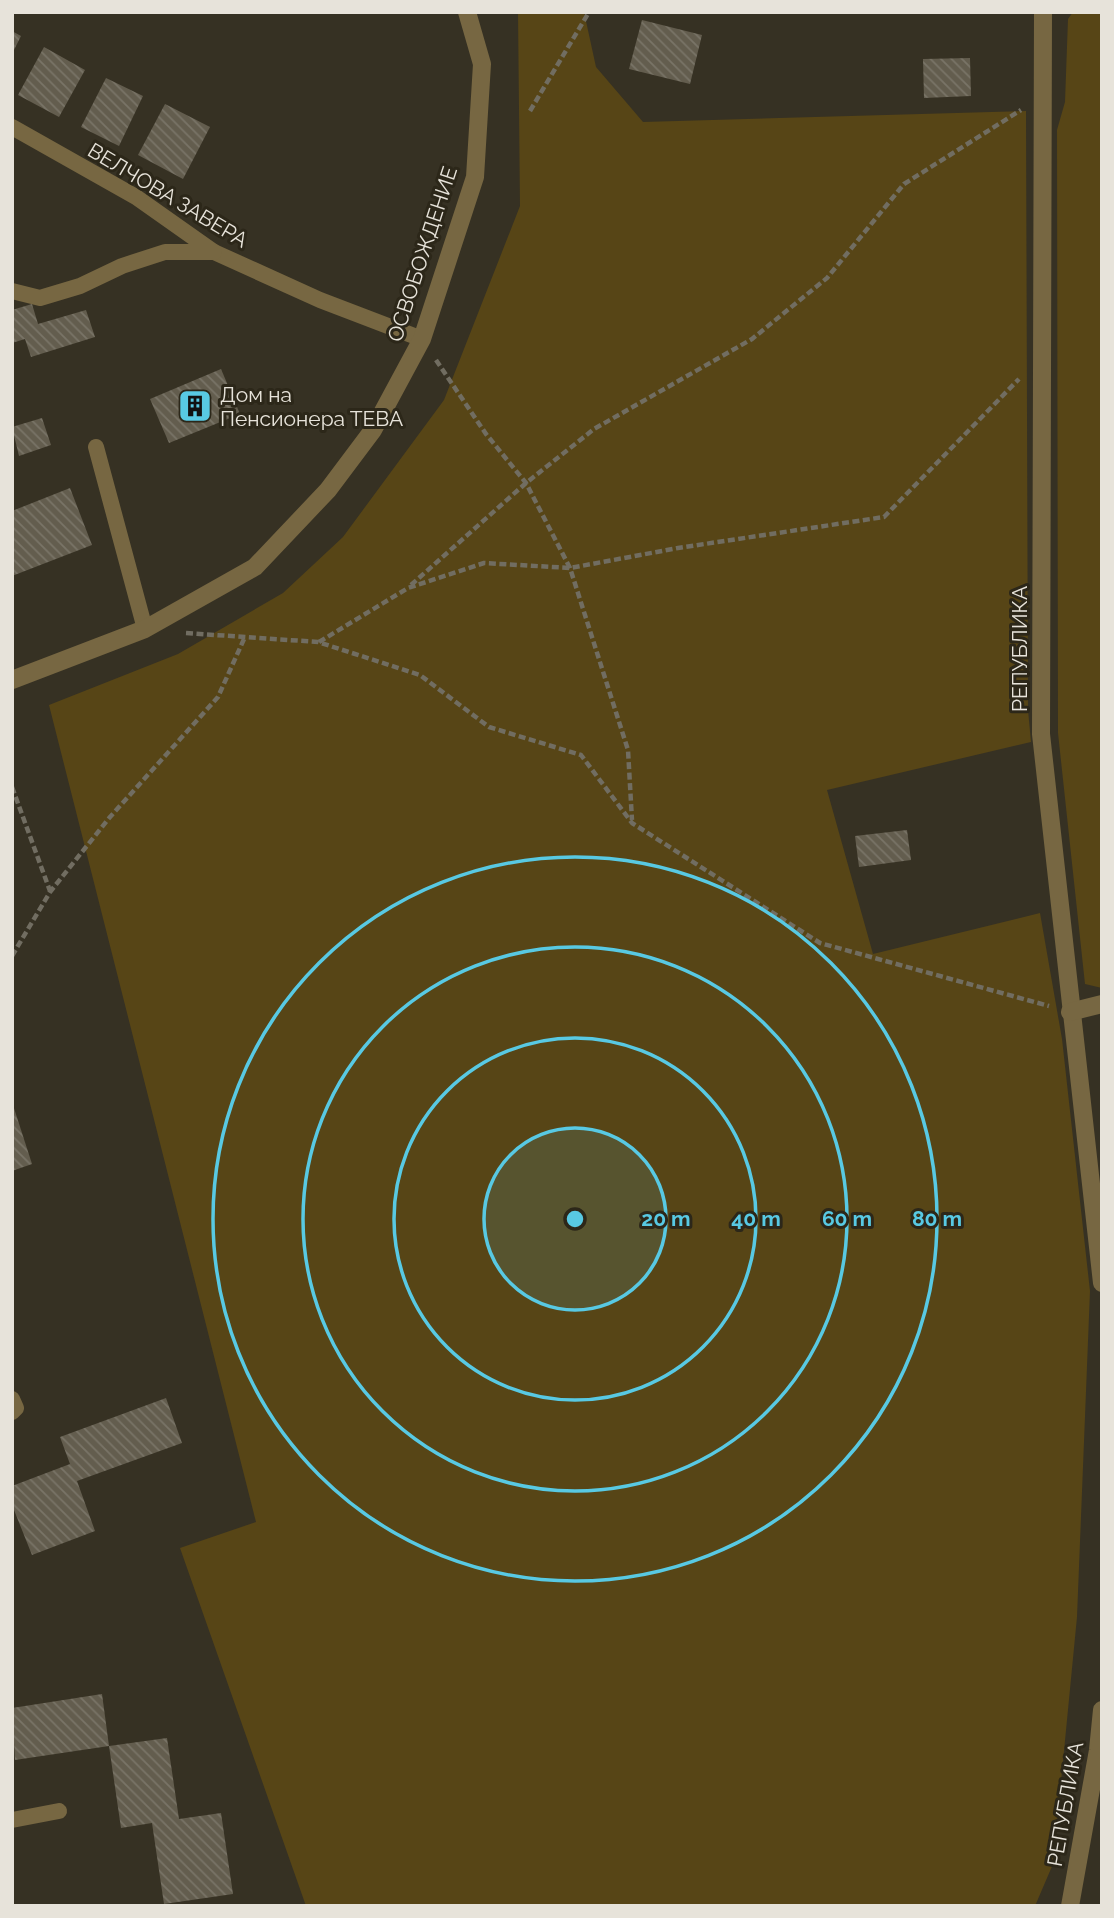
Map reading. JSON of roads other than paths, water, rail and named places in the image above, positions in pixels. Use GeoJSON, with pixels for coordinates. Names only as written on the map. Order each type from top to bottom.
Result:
{"type":"FeatureCollection","features":[{"type":"Feature","properties":{"kind":"street","name":"ОСВОБОЖДЕНИЕ"},"geometry":{"type":"LineString","coordinates":[[12,680],[145,629],[255,567],[328,490],[373,430],[422,339],[475,177],[482,64],[467,12]]}},
{"type":"Feature","properties":{"kind":"street","name":"РЕПУБЛИКА"},"geometry":{"type":"LineString","coordinates":[[1043,12],[1045,94],[1041,356],[1041,734],[1102,1283]]}},
{"type":"Feature","properties":{"kind":"street"},"geometry":{"type":"LineString","coordinates":[[1070,1012],[1102,1004]]}},
{"type":"Feature","properties":{"kind":"street","name":"РЕПУБЛИКА"},"geometry":{"type":"LineString","coordinates":[[1070,1906],[1100,1752],[1102,1710]]}},
{"type":"Feature","properties":{"kind":"lane","name":"ВЕЛЧОВА ЗАВЕРА"},"geometry":{"type":"LineString","coordinates":[[12,127],[136,197],[214,253],[320,300],[422,339]]}},
{"type":"Feature","properties":{"kind":"lane"},"geometry":{"type":"LineString","coordinates":[[12,291],[40,298],[80,286],[122,265],[165,252],[214,253]]}},
{"type":"Feature","properties":{"kind":"lane"},"geometry":{"type":"LineString","coordinates":[[96,447],[145,629]]}},
{"type":"Feature","properties":{"kind":"lane"},"geometry":{"type":"LineString","coordinates":[[12,1399],[16,1409],[12,1412]]}},
{"type":"Feature","properties":{"kind":"lane"},"geometry":{"type":"LineString","coordinates":[[12,1820],[59,1811]]}},
{"type":"Feature","properties":{"kind":"place","name":"Дом на Пенсионера ТЕВА"},"geometry":{"type":"Point","coordinates":[195,406]}}]}
